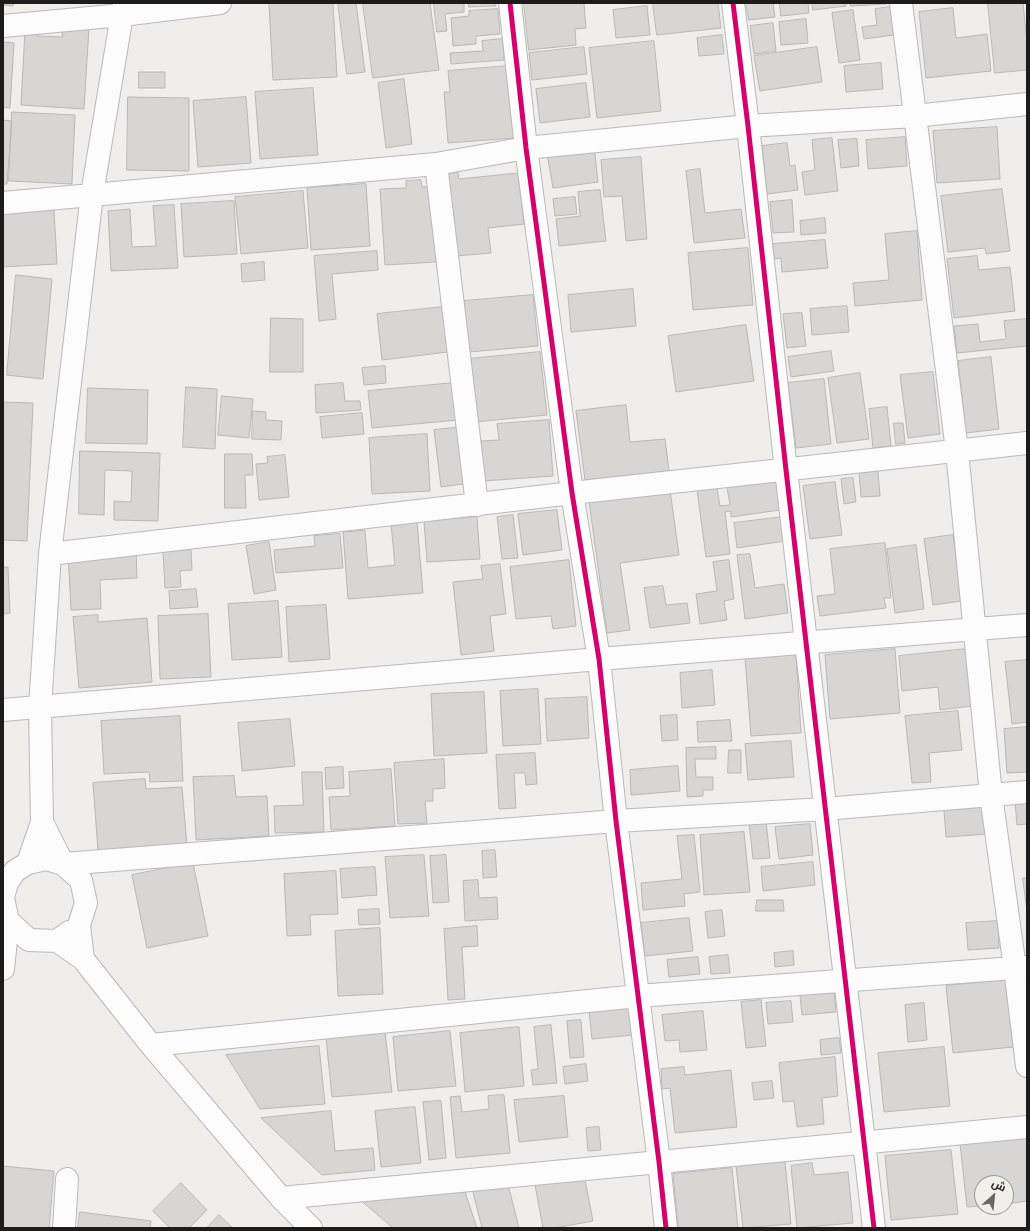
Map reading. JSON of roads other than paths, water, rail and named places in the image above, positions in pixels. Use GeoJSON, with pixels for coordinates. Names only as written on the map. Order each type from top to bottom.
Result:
{"type":"FeatureCollection","features":[{"type":"Feature","properties":{"kind":"street"},"geometry":{"type":"LineString","coordinates":[[3,26],[123,9],[220,3]]}},
{"type":"Feature","properties":{"kind":"street"},"geometry":{"type":"LineString","coordinates":[[510,3],[526,148],[572,493],[599,659],[616,821],[666,1228]]}},
{"type":"Feature","properties":{"kind":"street"},"geometry":{"type":"LineString","coordinates":[[733,3],[874,1228]]}},
{"type":"Feature","properties":{"kind":"street"},"geometry":{"type":"LineString","coordinates":[[901,3],[958,451],[991,795],[1021,967],[1027,1066]]}},
{"type":"Feature","properties":{"kind":"street"},"geometry":{"type":"LineString","coordinates":[[28,863],[42,822],[40,707],[50,554],[92,194],[123,9]]}},
{"type":"Feature","properties":{"kind":"street"},"geometry":{"type":"LineString","coordinates":[[3,203],[436,164],[526,148],[748,126],[915,116],[1027,104]]}},
{"type":"Feature","properties":{"kind":"street"},"geometry":{"type":"LineString","coordinates":[[436,164],[477,505]]}},
{"type":"Feature","properties":{"kind":"street"},"geometry":{"type":"LineString","coordinates":[[50,554],[572,493],[1027,443]]}},
{"type":"Feature","properties":{"kind":"street"},"geometry":{"type":"LineString","coordinates":[[3,710],[599,659],[806,644],[1027,625]]}},
{"type":"Feature","properties":{"kind":"street"},"geometry":{"type":"LineString","coordinates":[[3,969],[8,921],[3,898],[7,883],[15,871],[28,863],[46,859],[64,864],[616,821],[825,809],[1027,792]]}},
{"type":"Feature","properties":{"kind":"street"},"geometry":{"type":"LineString","coordinates":[[42,822],[64,864],[81,880],[86,903],[78,925],[83,959]]}},
{"type":"Feature","properties":{"kind":"street"},"geometry":{"type":"LineString","coordinates":[[8,921],[29,940],[57,941],[83,959],[151,1045],[280,1198],[307,1226]]}},
{"type":"Feature","properties":{"kind":"street"},"geometry":{"type":"LineString","coordinates":[[57,941],[78,925]]}},
{"type":"Feature","properties":{"kind":"street"},"geometry":{"type":"LineString","coordinates":[[151,1045],[638,996],[1021,967]]}},
{"type":"Feature","properties":{"kind":"street"},"geometry":{"type":"LineString","coordinates":[[280,1198],[1027,1127]]}},
{"type":"Feature","properties":{"kind":"street"},"geometry":{"type":"LineString","coordinates":[[64,1228],[67,1179]]}}]}
